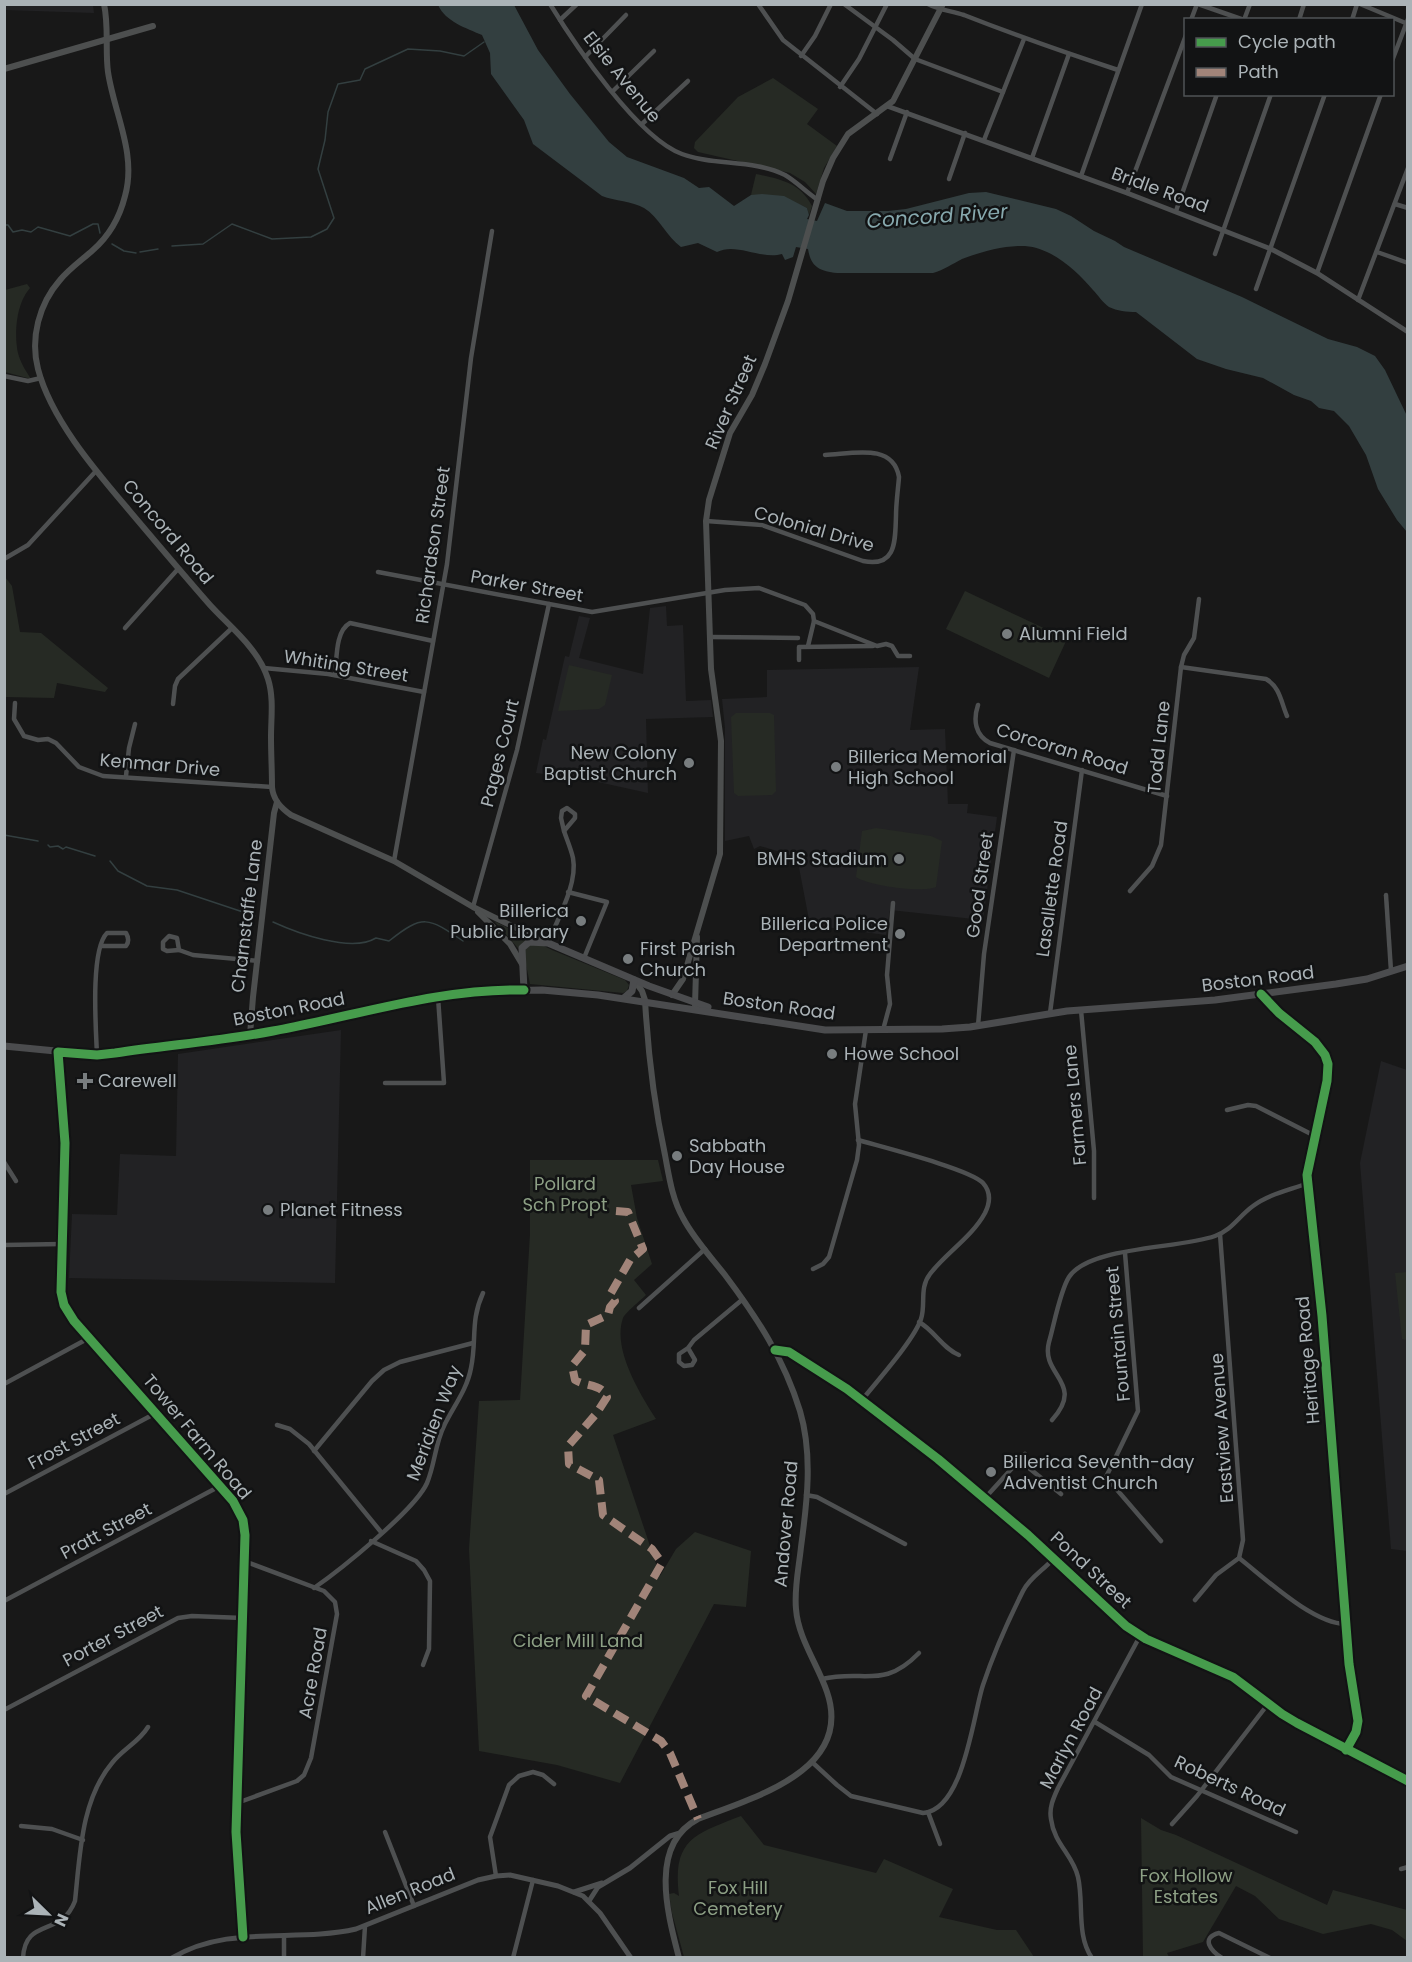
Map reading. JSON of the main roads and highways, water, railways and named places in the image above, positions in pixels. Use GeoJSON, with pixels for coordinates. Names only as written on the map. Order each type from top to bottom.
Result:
{"type":"FeatureCollection","features":[{"type":"Feature","properties":{"kind":"main road","name":"Concord Road"},"geometry":{"type":"LineString","coordinates":[[104,4],[107,64],[111,89],[127,148],[126,195],[110,231],[59,280],[44,305],[36,337],[36,354],[41,378],[65,425],[96,471],[178,569],[250,646],[264,668],[272,696],[272,787],[277,802]]}},
{"type":"Feature","properties":{"kind":"main road","name":"River Street"},"geometry":{"type":"LineString","coordinates":[[672,995],[683,979],[720,854],[721,741],[711,669],[706,521],[712,489],[730,434],[752,395],[788,302],[829,167],[840,144],[853,130],[878,114],[897,95],[942,7]]}},
{"type":"Feature","properties":{"kind":"main road"},"geometry":{"type":"LineString","coordinates":[[4,69],[153,26]]}},
{"type":"Feature","properties":{"kind":"main road"},"geometry":{"type":"LineString","coordinates":[[277,802],[291,815],[394,861],[427,878],[473,907],[548,943],[694,1006]]}},
{"type":"Feature","properties":{"kind":"main road","name":"Charnstaffe Lane"},"geometry":{"type":"LineString","coordinates":[[250,1035],[277,802]]}},
{"type":"Feature","properties":{"kind":"main road"},"geometry":{"type":"LineString","coordinates":[[473,907],[510,944],[522,964]]}},
{"type":"Feature","properties":{"kind":"main road","name":"River Street"},"geometry":{"type":"LineString","coordinates":[[694,1006],[697,928]]}},
{"type":"Feature","properties":{"kind":"main road"},"geometry":{"type":"LineString","coordinates":[[524,990],[522,948],[526,943],[548,943]]}},
{"type":"Feature","properties":{"kind":"main road","name":"Boston Road"},"geometry":{"type":"LineString","coordinates":[[4,1046],[97,1055],[250,1035],[438,997],[488,991],[524,990],[580,993],[694,1006],[825,1030],[961,1028],[1050,1012],[1215,1000],[1336,984],[1407,966]]}},
{"type":"Feature","properties":{"kind":"main road"},"geometry":{"type":"LineString","coordinates":[[624,998],[632,991],[634,980]]}},
{"type":"Feature","properties":{"kind":"main road"},"geometry":{"type":"LineString","coordinates":[[634,980],[645,1000]]}},
{"type":"Feature","properties":{"kind":"main road","name":"Andover Road"},"geometry":{"type":"LineString","coordinates":[[645,1000],[648,1058],[671,1186],[682,1217],[770,1339],[796,1400],[806,1438],[808,1449],[806,1495],[795,1607],[801,1632],[822,1679],[830,1706],[831,1720],[824,1744],[812,1762],[797,1775],[779,1786],[698,1819],[680,1833],[670,1855],[665,1883],[668,1914],[679,1958]]}},
{"type":"Feature","properties":{"kind":"water","name":"Concord River"},"geometry":{"type":"Polygon","coordinates":[[[438,5],[514,5],[538,50],[609,142],[627,157],[684,178],[699,188],[709,187],[734,206],[751,195],[784,196],[807,208],[809,215],[807,219],[817,221],[825,203],[847,211],[888,211],[906,209],[969,193],[986,192],[1056,209],[1124,247],[1242,297],[1328,339],[1357,347],[1375,356],[1385,370],[1407,416],[1407,532],[1378,489],[1366,455],[1349,426],[1334,411],[1319,408],[1311,401],[1294,395],[1263,378],[1197,359],[1136,312],[1109,307],[1063,261],[1045,251],[1025,246],[1001,248],[962,259],[933,273],[837,273],[817,267],[811,260],[808,249],[796,247],[793,257],[785,260],[782,254],[766,255],[732,249],[717,252],[698,243],[681,247],[644,208],[602,196],[533,144],[524,120],[491,74],[490,53],[482,35],[451,20],[438,5]]]}},
{"type":"Feature","properties":{"kind":"waterway"},"geometry":{"type":"LineString","coordinates":[[172,246],[203,244],[232,224],[272,239],[311,237],[327,229],[334,218],[318,169],[325,140],[328,112],[338,84],[360,80],[365,69],[408,49],[440,51],[464,56],[484,42]]}},
{"type":"Feature","properties":{"kind":"waterway"},"geometry":{"type":"LineString","coordinates":[[4,225],[8,225],[13,232],[22,230],[31,232],[38,227],[70,236],[93,224],[98,224],[100,233]]}},
{"type":"Feature","properties":{"kind":"waterway"},"geometry":{"type":"LineString","coordinates":[[112,244],[124,251],[136,253]]}},
{"type":"Feature","properties":{"kind":"waterway"},"geometry":{"type":"LineString","coordinates":[[140,252],[158,249]]}},
{"type":"Feature","properties":{"kind":"waterway"},"geometry":{"type":"LineString","coordinates":[[4,835],[38,841]]}},
{"type":"Feature","properties":{"kind":"waterway"},"geometry":{"type":"LineString","coordinates":[[48,845],[63,849],[66,847],[95,856]]}},
{"type":"Feature","properties":{"kind":"waterway"},"geometry":{"type":"LineString","coordinates":[[110,861],[118,871],[147,886],[177,890],[255,916]]}},
{"type":"Feature","properties":{"kind":"waterway"},"geometry":{"type":"LineString","coordinates":[[273,922],[324,940],[353,943],[376,938],[389,941],[410,926],[426,922],[441,927],[463,941]]}},
{"type":"Feature","properties":{"kind":"place","name":"Alumni Field"},"geometry":{"type":"Point","coordinates":[1007,634]}},
{"type":"Feature","properties":{"kind":"place","name":"New Colony Baptist Church"},"geometry":{"type":"Point","coordinates":[689,763]}},
{"type":"Feature","properties":{"kind":"place","name":"Billerica Memorial High School"},"geometry":{"type":"Point","coordinates":[836,767]}},
{"type":"Feature","properties":{"kind":"place","name":"BMHS Stadium"},"geometry":{"type":"Point","coordinates":[899,859]}},
{"type":"Feature","properties":{"kind":"place","name":"Billerica Public Library"},"geometry":{"type":"Point","coordinates":[581,921]}},
{"type":"Feature","properties":{"kind":"place","name":"Billerica Police Department"},"geometry":{"type":"Point","coordinates":[900,934]}},
{"type":"Feature","properties":{"kind":"place","name":"First Parish Church"},"geometry":{"type":"Point","coordinates":[628,959]}},
{"type":"Feature","properties":{"kind":"place","name":"Howe School"},"geometry":{"type":"Point","coordinates":[832,1054]}},
{"type":"Feature","properties":{"kind":"place","name":"Carewell"},"geometry":{"type":"Point","coordinates":[85,1081]}},
{"type":"Feature","properties":{"kind":"place","name":"Sabbath Day House"},"geometry":{"type":"Point","coordinates":[677,1156]}},
{"type":"Feature","properties":{"kind":"place","name":"Planet Fitness"},"geometry":{"type":"Point","coordinates":[268,1210]}},
{"type":"Feature","properties":{"kind":"place","name":"Billerica Seventh-day Adventist Church"},"geometry":{"type":"Point","coordinates":[991,1472]}},
{"type":"Feature","properties":{"kind":"park label","name":"Pollard Sch Propt"},"geometry":{"type":"Point","coordinates":[565,1194]}},
{"type":"Feature","properties":{"kind":"park label","name":"Cider Mill Land"},"geometry":{"type":"Point","coordinates":[578,1641]}},
{"type":"Feature","properties":{"kind":"park label","name":"Fox Hollow Estates"},"geometry":{"type":"Point","coordinates":[1186,1886]}},
{"type":"Feature","properties":{"kind":"park label","name":"Fox Hill Cemetery"},"geometry":{"type":"Point","coordinates":[738,1898]}}]}
